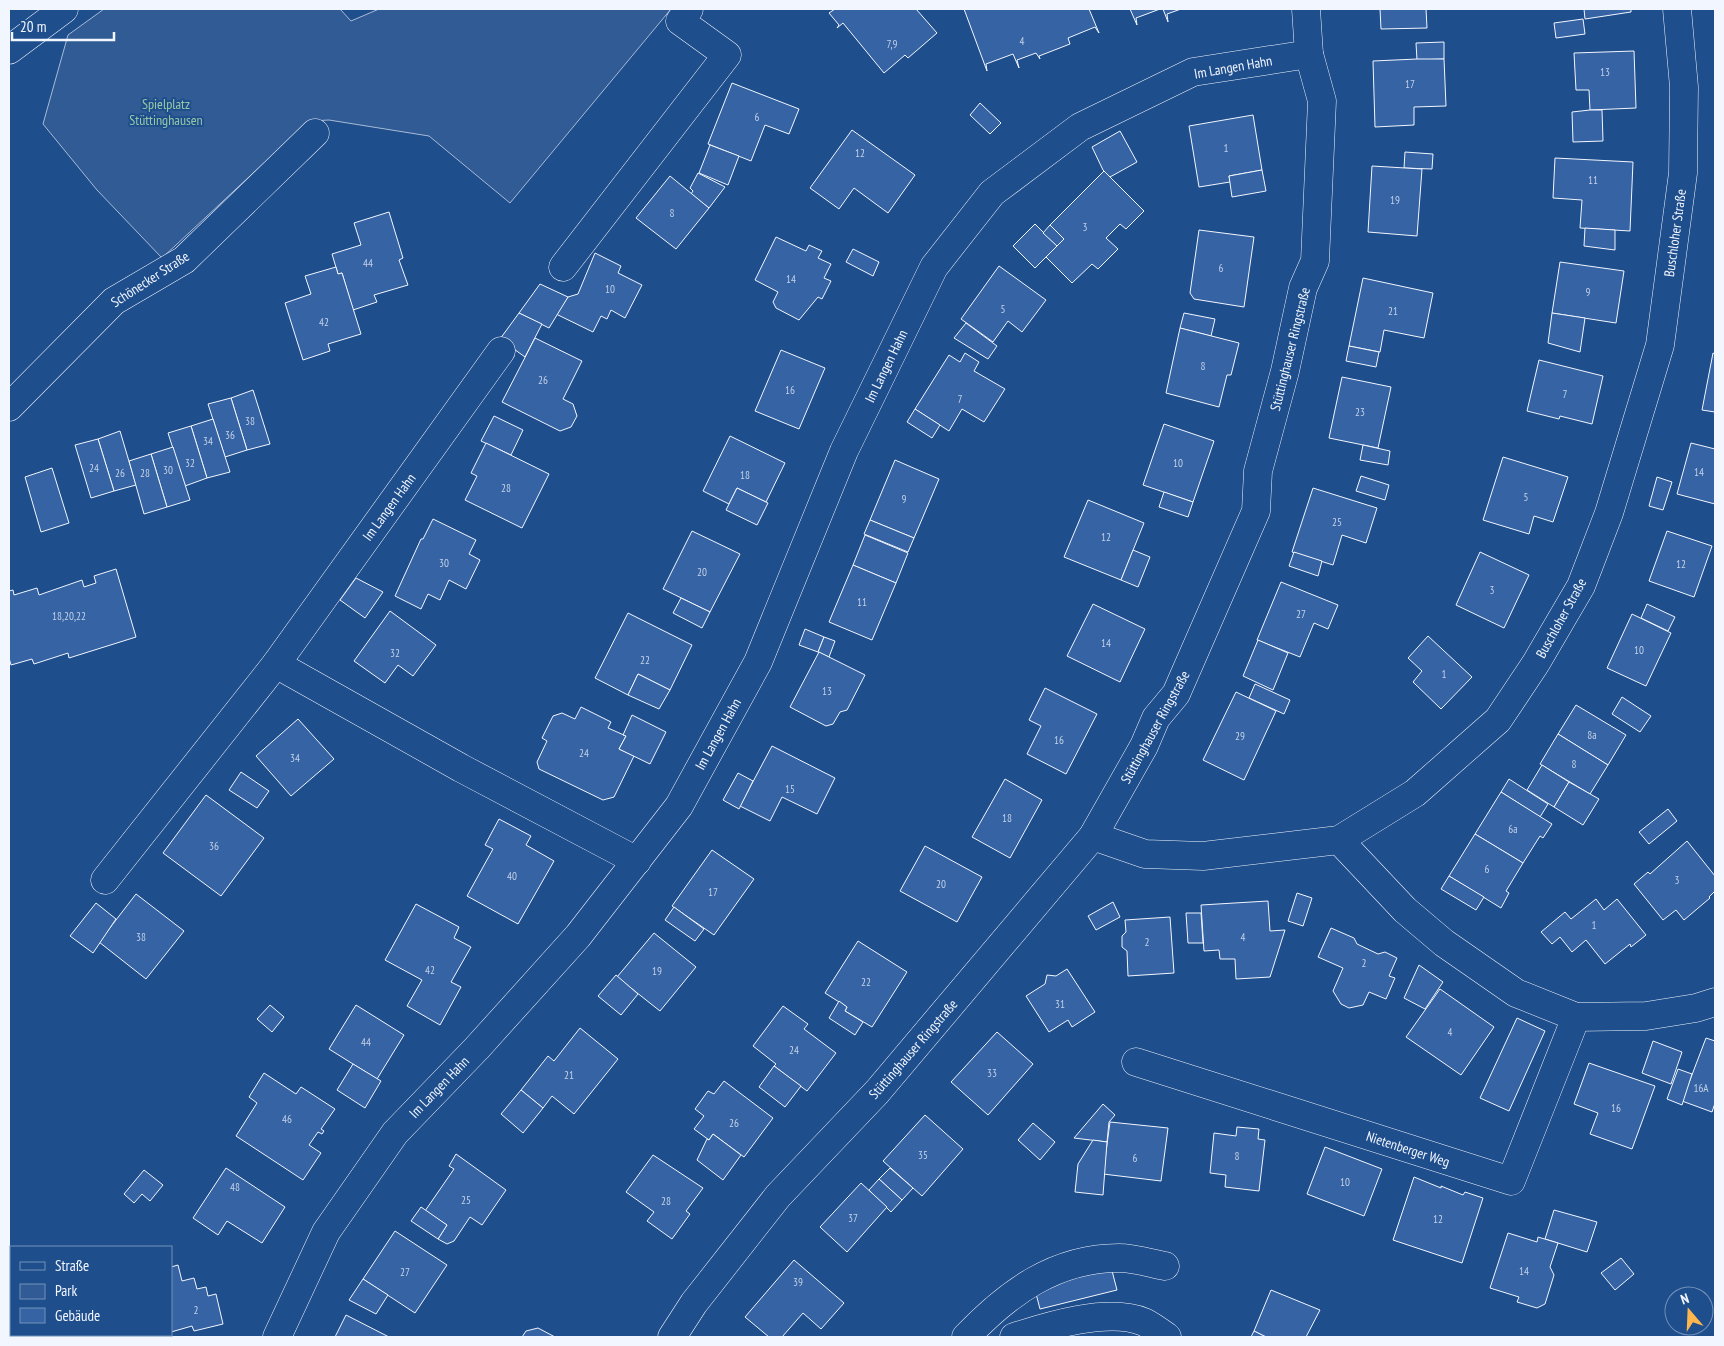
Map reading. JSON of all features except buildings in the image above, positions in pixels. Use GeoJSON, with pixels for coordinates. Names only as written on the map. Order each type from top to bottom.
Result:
{"type":"FeatureCollection","features":[{"type":"Feature","properties":{"kind":"street"},"geometry":{"type":"LineString","coordinates":[[9,50],[64,9]]}},
{"type":"Feature","properties":{"kind":"street","name":"Stüttinghauser Ringstraße"},"geometry":{"type":"LineString","coordinates":[[672,1337],[694,1303],[778,1196],[877,1092],[1093,836],[1144,746],[1156,718],[1176,694],[1256,511],[1258,471],[1285,372],[1303,288],[1315,261],[1322,101],[1309,54],[1306,9]]}},
{"type":"Feature","properties":{"kind":"street","name":"Buschloher Straße"},"geometry":{"type":"LineString","coordinates":[[1093,836],[1145,854],[1203,856],[1339,840],[1415,793],[1498,720],[1536,663],[1581,586],[1609,513],[1660,345],[1683,173],[1684,88],[1677,9]]}},
{"type":"Feature","properties":{"kind":"street"},"geometry":{"type":"LineString","coordinates":[[563,267],[727,55],[684,15]]}},
{"type":"Feature","properties":{"kind":"street","name":"Im Langen Hahn"},"geometry":{"type":"LineString","coordinates":[[277,1337],[326,1232],[395,1133],[477,1048],[578,936],[679,806],[758,662],[844,451],[934,267],[992,193],[1080,127],[1193,72],[1309,54]]}},
{"type":"Feature","properties":{"kind":"street","name":"Schönecker Straße"},"geometry":{"type":"LineString","coordinates":[[9,407],[114,301],[184,260],[315,133]]}},
{"type":"Feature","properties":{"kind":"street","name":"Im Langen Hahn"},"geometry":{"type":"LineString","coordinates":[[105,880],[276,664],[501,351]]}},
{"type":"Feature","properties":{"kind":"street"},"geometry":{"type":"LineString","coordinates":[[276,664],[461,768],[637,861]]}},
{"type":"Feature","properties":{"kind":"street"},"geometry":{"type":"LineString","coordinates":[[1339,840],[1405,910],[1444,943],[1516,993],[1576,1017],[1646,1016],[1696,1008],[1715,1002]]}},
{"type":"Feature","properties":{"kind":"street","name":"Nietenberger Weg"},"geometry":{"type":"LineString","coordinates":[[1136,1062],[1511,1181],[1576,1017]]}},
{"type":"Feature","properties":{"kind":"street"},"geometry":{"type":"LineString","coordinates":[[966,1337],[990,1312],[1028,1282],[1073,1264],[1119,1258],[1165,1266]]}},
{"type":"Feature","properties":{"kind":"street"},"geometry":{"type":"LineString","coordinates":[[1014,1337],[1048,1326],[1114,1316],[1144,1322],[1167,1337]]}},
{"type":"Feature","properties":{"kind":"green space","name":"Spielplatz Stüttinghausen"},"geometry":{"type":"Polygon","coordinates":[[[104,9],[340,9],[351,21],[379,9],[671,9],[510,203],[429,136],[329,120],[309,121],[162,258],[97,190],[43,124],[68,35],[104,9]]]}}]}
